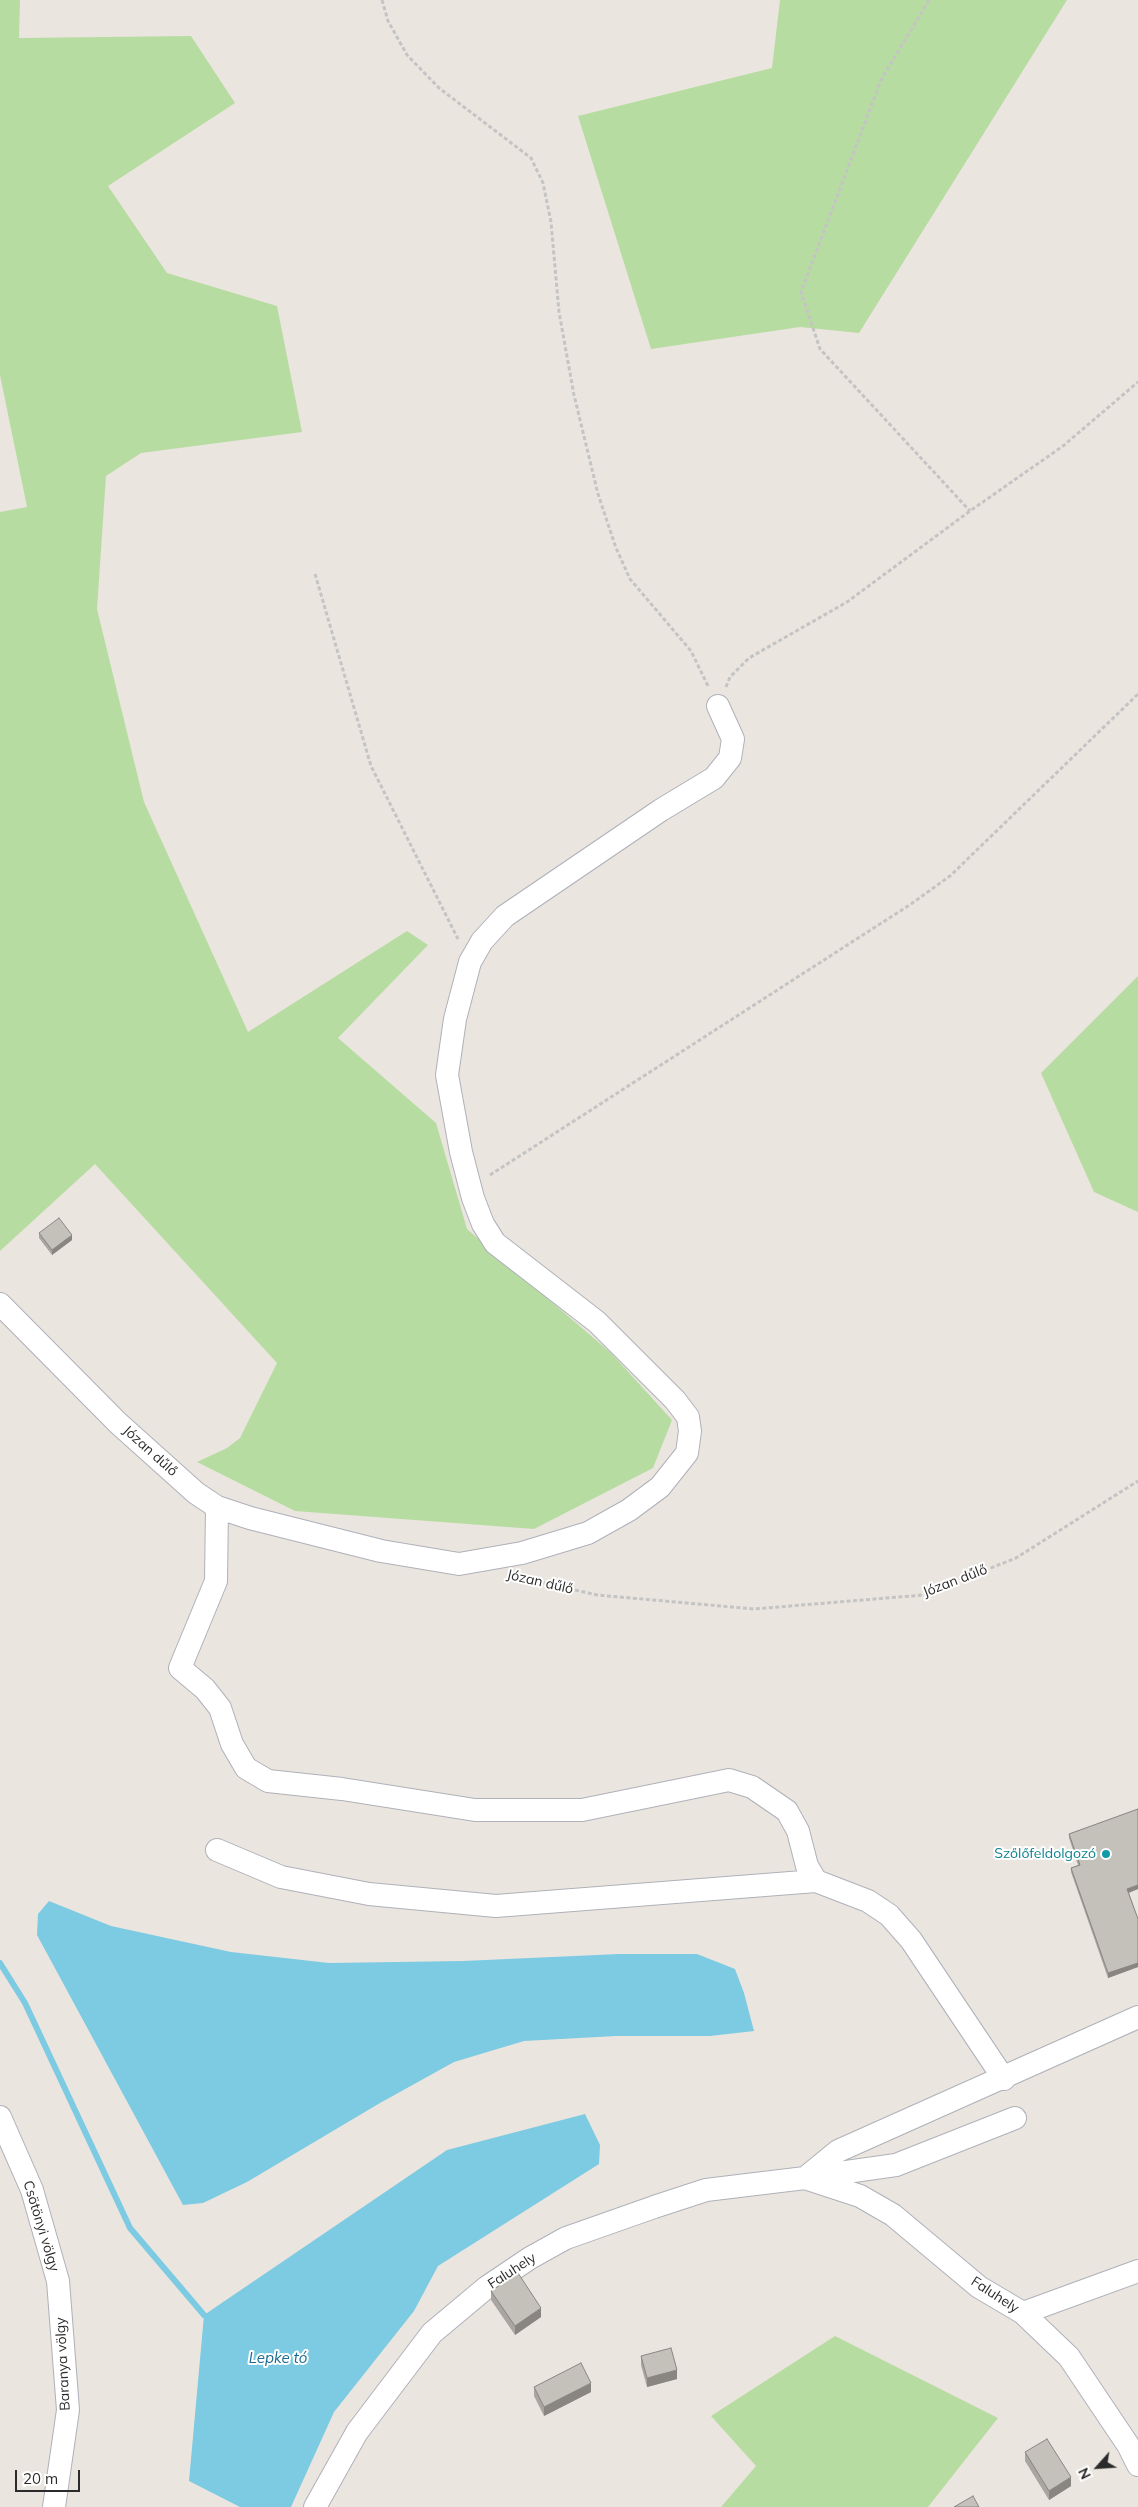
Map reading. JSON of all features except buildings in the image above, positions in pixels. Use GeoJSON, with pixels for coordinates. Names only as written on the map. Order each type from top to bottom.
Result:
{"type":"FeatureCollection","features":[{"type":"Feature","properties":{"kind":"street","name":"Józan dűlő"},"geometry":{"type":"LineString","coordinates":[[0,1304],[118,1423],[196,1492],[217,1507],[250,1518],[381,1551],[459,1564],[522,1553],[588,1533],[629,1510],[660,1486],[687,1453],[690,1431],[688,1417],[675,1400],[597,1322],[495,1244],[483,1224],[470,1187],[461,1152],[447,1075],[455,1019],[470,962],[482,941],[505,916],[661,810],[714,778],[730,758],[733,739],[718,706]]}},
{"type":"Feature","properties":{"kind":"street"},"geometry":{"type":"LineString","coordinates":[[217,1507],[216,1581],[180,1668],[205,1689],[220,1708],[232,1744],[246,1768],[268,1781],[342,1789],[475,1810],[582,1810],[729,1780],[752,1787],[787,1811],[798,1831],[807,1866],[816,1881]]}},
{"type":"Feature","properties":{"kind":"street"},"geometry":{"type":"LineString","coordinates":[[217,1850],[280,1877],[369,1894],[496,1906],[816,1881],[868,1902],[889,1914],[911,1940],[1004,2079]]}},
{"type":"Feature","properties":{"kind":"street"},"geometry":{"type":"LineString","coordinates":[[805,2178],[838,2151],[1004,2079],[1138,2017]]}},
{"type":"Feature","properties":{"kind":"street","name":"Csötönyi völgy"},"geometry":{"type":"LineString","coordinates":[[0,2117],[32,2190],[58,2281]]}},
{"type":"Feature","properties":{"kind":"street"},"geometry":{"type":"LineString","coordinates":[[805,2178],[896,2165],[1014,2118]]}},
{"type":"Feature","properties":{"kind":"street","name":"Faluhely"},"geometry":{"type":"LineString","coordinates":[[314,2507],[357,2432],[432,2333],[487,2287],[530,2258],[566,2238],[654,2206],[706,2190],[805,2178],[860,2196],[893,2215],[979,2287],[1023,2313],[1069,2357],[1128,2445],[1138,2465]]}},
{"type":"Feature","properties":{"kind":"street"},"geometry":{"type":"LineString","coordinates":[[1023,2313],[1138,2271]]}},
{"type":"Feature","properties":{"kind":"street","name":"Baranya völgy"},"geometry":{"type":"LineString","coordinates":[[54,2507],[68,2410],[58,2281]]}},
{"type":"Feature","properties":{"kind":"path"},"geometry":{"type":"LineString","coordinates":[[382,0],[388,21],[407,55],[439,88],[531,158],[543,183],[551,222],[560,312],[574,395],[598,494],[613,539],[630,579],[691,651],[718,706]]}},
{"type":"Feature","properties":{"kind":"path"},"geometry":{"type":"LineString","coordinates":[[929,0],[881,80],[801,292],[820,349],[970,511]]}},
{"type":"Feature","properties":{"kind":"path"},"geometry":{"type":"LineString","coordinates":[[718,706],[730,677],[749,658],[847,602],[970,511],[1063,446],[1138,382]]}},
{"type":"Feature","properties":{"kind":"path"},"geometry":{"type":"LineString","coordinates":[[315,574],[371,766],[470,962]]}},
{"type":"Feature","properties":{"kind":"path"},"geometry":{"type":"LineString","coordinates":[[470,1187],[903,909],[950,876],[1138,694]]}},
{"type":"Feature","properties":{"kind":"path","name":"Józan dűlő"},"geometry":{"type":"LineString","coordinates":[[514,1576],[598,1595],[754,1609],[923,1595],[1016,1558],[1138,1481]]}},
{"type":"Feature","properties":{"kind":"green space"},"geometry":{"type":"Polygon","coordinates":[[[0,0],[20,0],[19,38],[191,36],[235,103],[108,186],[167,273],[277,306],[302,432],[141,453],[106,476],[97,609],[144,802],[248,1032],[407,931],[428,945],[338,1038],[436,1123],[467,1229],[611,1353],[672,1420],[653,1468],[534,1529],[295,1511],[197,1462],[227,1448],[240,1438],[277,1363],[95,1164],[0,1251],[0,512],[27,507],[0,375],[0,0]]]}},
{"type":"Feature","properties":{"kind":"green space"},"geometry":{"type":"Polygon","coordinates":[[[780,0],[1067,0],[859,333],[800,327],[651,349],[578,116],[772,68],[780,0]]]}},
{"type":"Feature","properties":{"kind":"green space"},"geometry":{"type":"Polygon","coordinates":[[[1138,976],[1138,1212],[1094,1192],[1041,1073],[1138,976]]]}},
{"type":"Feature","properties":{"kind":"green space"},"geometry":{"type":"Polygon","coordinates":[[[835,2336],[998,2418],[928,2507],[721,2507],[756,2466],[711,2416],[835,2336]]]}},
{"type":"Feature","properties":{"kind":"water"},"geometry":{"type":"Polygon","coordinates":[[[49,1901],[111,1926],[231,1952],[329,1963],[463,1961],[619,1954],[697,1954],[735,1969],[744,1993],[754,2031],[710,2036],[616,2036],[524,2041],[454,2062],[380,2103],[247,2182],[203,2203],[183,2205],[37,1935],[38,1914],[49,1901]]]}},
{"type":"Feature","properties":{"kind":"water","name":"Lepke tó"},"geometry":{"type":"Polygon","coordinates":[[[585,2114],[600,2145],[599,2164],[438,2266],[414,2311],[334,2412],[291,2507],[240,2507],[189,2481],[204,2315],[447,2150],[585,2114]]]}},
{"type":"Feature","properties":{"kind":"waterway"},"geometry":{"type":"LineString","coordinates":[[0,1963],[25,2003],[130,2228],[204,2315]]}},
{"type":"Feature","properties":{"kind":"place","name":"Szőlőfeldolgozó"},"geometry":{"type":"Point","coordinates":[1106,1854]}}]}
